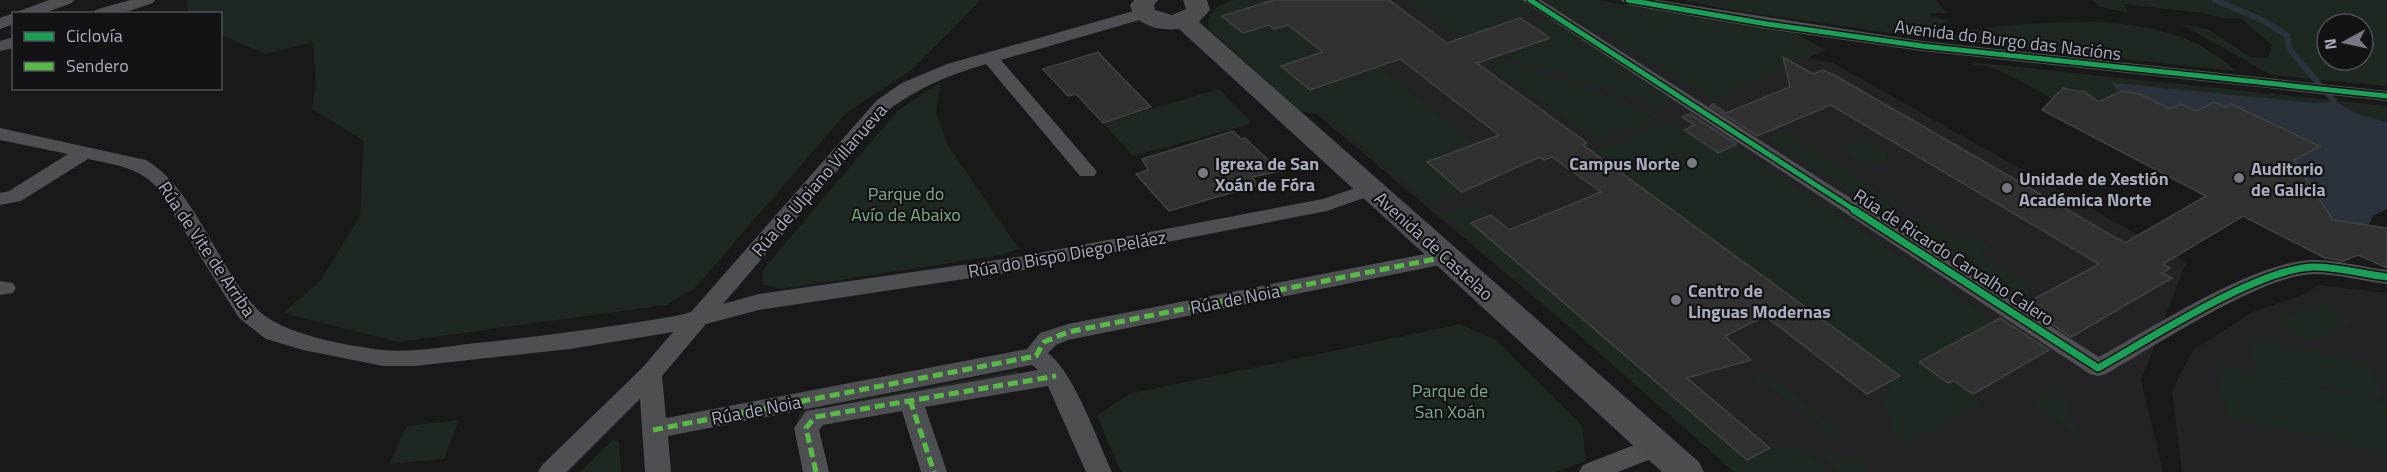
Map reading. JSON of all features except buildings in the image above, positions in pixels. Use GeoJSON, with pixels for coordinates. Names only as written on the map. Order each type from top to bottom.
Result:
{"type":"FeatureCollection","features":[{"type":"Feature","properties":{"kind":"street"},"geometry":{"type":"LineString","coordinates":[[29,12],[66,0]]}},
{"type":"Feature","properties":{"kind":"street"},"geometry":{"type":"LineString","coordinates":[[108,12],[147,0]]}},
{"type":"Feature","properties":{"kind":"street","name":"Rúa de Ricardo Carvalho Calero"},"geometry":{"type":"LineString","coordinates":[[1530,0],[2098,368],[2216,302],[2280,272],[2314,267],[2387,277]]}},
{"type":"Feature","properties":{"kind":"street","name":"Avenida do Burgo das Nacións"},"geometry":{"type":"LineString","coordinates":[[1628,0],[1767,24],[1922,46],[2387,96]]}},
{"type":"Feature","properties":{"kind":"street"},"geometry":{"type":"LineString","coordinates":[[1145,7],[1156,21],[1189,10]]}},
{"type":"Feature","properties":{"kind":"street","name":"Rúa de Ulpiano Villanueva"},"geometry":{"type":"LineString","coordinates":[[551,472],[650,374],[884,104],[929,77],[1145,7]]}},
{"type":"Feature","properties":{"kind":"street","name":"Avenida de Castelao"},"geometry":{"type":"LineString","coordinates":[[1189,10],[1371,189],[1686,472]]}},
{"type":"Feature","properties":{"kind":"street"},"geometry":{"type":"LineString","coordinates":[[990,58],[1087,172]]}},
{"type":"Feature","properties":{"kind":"street","name":"Rúa de Vite de Arriba"},"geometry":{"type":"LineString","coordinates":[[0,134],[139,164],[156,174],[172,194],[247,313],[274,333],[303,342],[383,358],[415,358],[570,341],[676,324],[700,317]]}},
{"type":"Feature","properties":{"kind":"street"},"geometry":{"type":"LineString","coordinates":[[5,202],[84,153]]}},
{"type":"Feature","properties":{"kind":"street","name":"Rúa do Bispo Diego Peláez"},"geometry":{"type":"LineString","coordinates":[[700,317],[759,302],[1018,264],[1327,205],[1371,189]]}},
{"type":"Feature","properties":{"kind":"street","name":"Rúa de Noia"},"geometry":{"type":"LineString","coordinates":[[653,430],[1036,356],[1042,342],[1068,332],[1445,257]]}},
{"type":"Feature","properties":{"kind":"street"},"geometry":{"type":"LineString","coordinates":[[740,272],[740,287],[759,302]]}},
{"type":"Feature","properties":{"kind":"street"},"geometry":{"type":"LineString","coordinates":[[1036,356],[1050,367],[1056,376],[1099,472]]}},
{"type":"Feature","properties":{"kind":"street"},"geometry":{"type":"LineString","coordinates":[[650,374],[658,472]]}},
{"type":"Feature","properties":{"kind":"street","name":"Rúa de Noia"},"geometry":{"type":"LineString","coordinates":[[814,464],[806,428],[815,417],[1056,376]]}},
{"type":"Feature","properties":{"kind":"street"},"geometry":{"type":"LineString","coordinates":[[910,400],[934,472]]}},
{"type":"Feature","properties":{"kind":"street"},"geometry":{"type":"LineString","coordinates":[[1592,472],[1657,446]]}},
{"type":"Feature","properties":{"kind":"shaded area","name":"Campus Norte"},"geometry":{"type":"Polygon","coordinates":[[[1252,0],[1545,0],[1833,63],[2186,262],[2141,381],[2163,472],[1741,472],[1215,28],[1221,10],[1252,0]]]}},
{"type":"Feature","properties":{"kind":"shaded area"},"geometry":{"type":"Polygon","coordinates":[[[2112,83],[2316,103],[2334,101],[2358,114],[2387,122],[2387,209],[2374,215],[2368,225],[2333,220],[2294,160],[2320,145],[2231,104],[2225,107],[2214,102],[2196,111],[2181,104],[2170,109],[2140,94],[2117,90],[2112,83]]]}},
{"type":"Feature","properties":{"kind":"shaded area"},"geometry":{"type":"Polygon","coordinates":[[[2318,285],[2387,293],[2387,472],[2182,472],[2172,390],[2194,349],[2253,312],[2307,293],[2318,285]]]}},
{"type":"Feature","properties":{"kind":"green space"},"geometry":{"type":"Polygon","coordinates":[[[186,0],[981,0],[912,70],[847,112],[695,288],[666,305],[398,342],[283,313],[321,280],[360,216],[364,141],[312,109],[316,83],[313,42],[265,54],[222,35],[222,12],[187,12],[186,0]]]}},
{"type":"Feature","properties":{"kind":"green space"},"geometry":{"type":"Polygon","coordinates":[[[1234,0],[1274,0],[1223,16],[1269,25],[1274,29],[1290,25],[1322,52],[1282,66],[1310,90],[1380,67],[1475,145],[1462,192],[1432,202],[1425,200],[1324,115],[1300,111],[1210,30],[1209,18],[1214,10],[1234,0]]]}},
{"type":"Feature","properties":{"kind":"green space"},"geometry":{"type":"Polygon","coordinates":[[[1410,0],[1522,0],[1539,12],[1462,38],[1410,0]]]}},
{"type":"Feature","properties":{"kind":"green space"},"geometry":{"type":"Polygon","coordinates":[[[1536,0],[1598,0],[1797,34],[1826,50],[1713,100],[1602,31],[1590,36],[1536,0]]]}},
{"type":"Feature","properties":{"kind":"green space"},"geometry":{"type":"Polygon","coordinates":[[[1683,0],[1936,0],[1947,13],[1932,13],[1931,17],[1951,20],[1910,36],[1724,9],[1683,0]]]}},
{"type":"Feature","properties":{"kind":"green space"},"geometry":{"type":"Polygon","coordinates":[[[2092,0],[2387,0],[2387,86],[2271,75],[2181,24],[2208,29],[2252,58],[2268,58],[2272,45],[2240,18],[2222,18],[2202,13],[2123,4],[2129,13],[2100,7],[2092,0]]]}},
{"type":"Feature","properties":{"kind":"green space"},"geometry":{"type":"Polygon","coordinates":[[[1551,18],[1669,96],[1672,101],[1664,107],[1657,107],[1503,55],[1549,38],[1530,25],[1551,18]]]}},
{"type":"Feature","properties":{"kind":"green space"},"geometry":{"type":"Polygon","coordinates":[[[2084,22],[2145,27],[2184,38],[2220,58],[2235,71],[1948,40],[1956,34],[1990,27],[2084,22]]]}},
{"type":"Feature","properties":{"kind":"green space"},"geometry":{"type":"Polygon","coordinates":[[[1495,57],[1640,107],[1656,113],[1658,118],[1597,142],[1484,62],[1495,57]]]}},
{"type":"Feature","properties":{"kind":"green space"},"geometry":{"type":"Polygon","coordinates":[[[1971,62],[2387,106],[2387,122],[2358,114],[2334,101],[2316,103],[2113,84],[2121,91],[2097,103],[2085,92],[2069,88],[2059,90],[2056,101],[2002,72],[1980,65],[1973,66],[1971,62]]]}},
{"type":"Feature","properties":{"kind":"green space","name":"Parque do Avío de Abaixo"},"geometry":{"type":"Polygon","coordinates":[[[941,82],[936,112],[947,144],[1019,249],[1002,255],[781,289],[763,284],[762,271],[898,110],[941,82]]]}},
{"type":"Feature","properties":{"kind":"green space"},"geometry":{"type":"Polygon","coordinates":[[[1219,89],[1249,120],[1248,125],[1133,156],[1103,123],[1219,89]]]}},
{"type":"Feature","properties":{"kind":"green space"},"geometry":{"type":"Polygon","coordinates":[[[1669,121],[1718,153],[1736,145],[1995,321],[1924,359],[1931,371],[1948,383],[1954,381],[1984,401],[1908,443],[1893,432],[1884,403],[1877,397],[1891,390],[1884,384],[1900,376],[1612,166],[1597,171],[1563,164],[1669,121]]]}},
{"type":"Feature","properties":{"kind":"green space"},"geometry":{"type":"Polygon","coordinates":[[[1784,130],[1900,205],[1883,214],[1765,138],[1784,130]]]}},
{"type":"Feature","properties":{"kind":"green space"},"geometry":{"type":"Polygon","coordinates":[[[1855,141],[1869,142],[1886,152],[1888,159],[1883,163],[1871,165],[1858,161],[1845,148],[1855,141]]]}},
{"type":"Feature","properties":{"kind":"green space"},"geometry":{"type":"Polygon","coordinates":[[[1477,202],[1491,215],[1471,223],[1747,460],[1772,450],[1791,448],[1809,455],[1829,472],[1734,472],[1442,214],[1477,202]]]}},
{"type":"Feature","properties":{"kind":"green space"},"geometry":{"type":"Polygon","coordinates":[[[1918,215],[1957,239],[1970,233],[1992,247],[1980,254],[2036,289],[2018,298],[1902,223],[1918,215]]]}},
{"type":"Feature","properties":{"kind":"green space"},"geometry":{"type":"Polygon","coordinates":[[[2320,302],[2353,324],[2308,341],[2275,319],[2320,302]]]}},
{"type":"Feature","properties":{"kind":"green space","name":"Parque de San Xoán"},"geometry":{"type":"Polygon","coordinates":[[[1460,324],[1496,340],[1582,425],[1586,461],[1556,472],[1121,472],[1097,416],[1129,394],[1460,324]]]}},
{"type":"Feature","properties":{"kind":"green space"},"geometry":{"type":"Polygon","coordinates":[[[2245,337],[2368,363],[2384,399],[2258,372],[2245,337]]]}},
{"type":"Feature","properties":{"kind":"green space"},"geometry":{"type":"Polygon","coordinates":[[[2213,363],[2387,402],[2387,455],[2229,418],[2213,363]]]}},
{"type":"Feature","properties":{"kind":"green space"},"geometry":{"type":"Polygon","coordinates":[[[1019,370],[1023,379],[822,407],[1019,370]]]}},
{"type":"Feature","properties":{"kind":"green space"},"geometry":{"type":"Polygon","coordinates":[[[1772,372],[1779,374],[1774,378],[1832,425],[1839,421],[1840,431],[1835,435],[1818,434],[1824,430],[1764,383],[1757,385],[1756,378],[1772,372]]]}},
{"type":"Feature","properties":{"kind":"green space"},"geometry":{"type":"Polygon","coordinates":[[[2060,387],[2082,440],[2031,402],[2060,387]]]}},
{"type":"Feature","properties":{"kind":"green space"},"geometry":{"type":"Polygon","coordinates":[[[821,407],[796,428],[800,411],[821,407]]]}},
{"type":"Feature","properties":{"kind":"green space"},"geometry":{"type":"Polygon","coordinates":[[[459,420],[444,459],[389,464],[407,426],[459,420]]]}},
{"type":"Feature","properties":{"kind":"green space"},"geometry":{"type":"Polygon","coordinates":[[[613,440],[619,443],[621,472],[580,472],[613,440]]]}},
{"type":"Feature","properties":{"kind":"green space"},"geometry":{"type":"Polygon","coordinates":[[[1818,453],[1862,459],[1869,466],[1858,472],[1839,472],[1818,453]]]}},
{"type":"Feature","properties":{"kind":"waterway"},"geometry":{"type":"LineString","coordinates":[[2215,0],[2264,21],[2287,35],[2290,50],[2334,101]]}},
{"type":"Feature","properties":{"kind":"marked path"},"geometry":{"type":"LineString","coordinates":[[653,430],[1036,356],[1044,342],[1068,332],[1445,257]]}},
{"type":"Feature","properties":{"kind":"marked path"},"geometry":{"type":"LineString","coordinates":[[816,472],[806,428],[815,417],[1056,376]]}},
{"type":"Feature","properties":{"kind":"marked path"},"geometry":{"type":"LineString","coordinates":[[910,400],[934,472]]}},
{"type":"Feature","properties":{"kind":"cycle path"},"geometry":{"type":"LineString","coordinates":[[1530,0],[2098,368],[2216,302],[2280,272],[2314,267],[2387,277]]}},
{"type":"Feature","properties":{"kind":"cycle path"},"geometry":{"type":"LineString","coordinates":[[1628,0],[1767,24],[1922,46],[2387,96]]}},
{"type":"Feature","properties":{"kind":"place","name":"Campus Norte"},"geometry":{"type":"Point","coordinates":[1692,163]}},
{"type":"Feature","properties":{"kind":"place","name":"Igrexa de San Xoán de Fóra"},"geometry":{"type":"Point","coordinates":[1203,173]}},
{"type":"Feature","properties":{"kind":"place","name":"Auditorio de Galicia"},"geometry":{"type":"Point","coordinates":[2239,178]}},
{"type":"Feature","properties":{"kind":"place","name":"Unidade de Xestión Académica Norte"},"geometry":{"type":"Point","coordinates":[2007,188]}},
{"type":"Feature","properties":{"kind":"place","name":"Centro de Linguas Modernas"},"geometry":{"type":"Point","coordinates":[1676,300]}}]}
